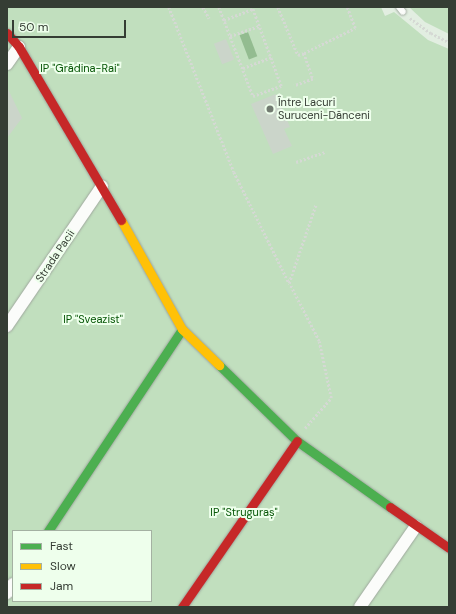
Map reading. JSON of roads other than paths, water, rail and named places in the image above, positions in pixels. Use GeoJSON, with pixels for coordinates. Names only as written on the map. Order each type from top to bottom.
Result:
{"type":"FeatureCollection","features":[{"type":"Feature","properties":{"kind":"street"},"geometry":{"type":"LineString","coordinates":[[7,33],[19,48],[102,186],[182,329],[297,441],[449,548]]}},
{"type":"Feature","properties":{"kind":"street"},"geometry":{"type":"LineString","coordinates":[[7,64],[19,48]]}},
{"type":"Feature","properties":{"kind":"street","name":"Strada Pacii"},"geometry":{"type":"LineString","coordinates":[[7,326],[102,186]]}},
{"type":"Feature","properties":{"kind":"street"},"geometry":{"type":"LineString","coordinates":[[49,530],[182,329]]}},
{"type":"Feature","properties":{"kind":"street"},"geometry":{"type":"LineString","coordinates":[[182,607],[297,441]]}},
{"type":"Feature","properties":{"kind":"street"},"geometry":{"type":"LineString","coordinates":[[360,607],[416,526]]}},
{"type":"Feature","properties":{"kind":"place","name":"Între Lacuri Suruceni-Dănceni"},"geometry":{"type":"Point","coordinates":[270,109]}},
{"type":"Feature","properties":{"kind":"park label","name":"IP \"Grădina-Rai\""},"geometry":{"type":"Point","coordinates":[80,68]}},
{"type":"Feature","properties":{"kind":"park label","name":"IP \"Sveazist\""},"geometry":{"type":"Point","coordinates":[93,319]}},
{"type":"Feature","properties":{"kind":"park label","name":"IP \"Struguraș\""},"geometry":{"type":"Point","coordinates":[244,512]}}]}
